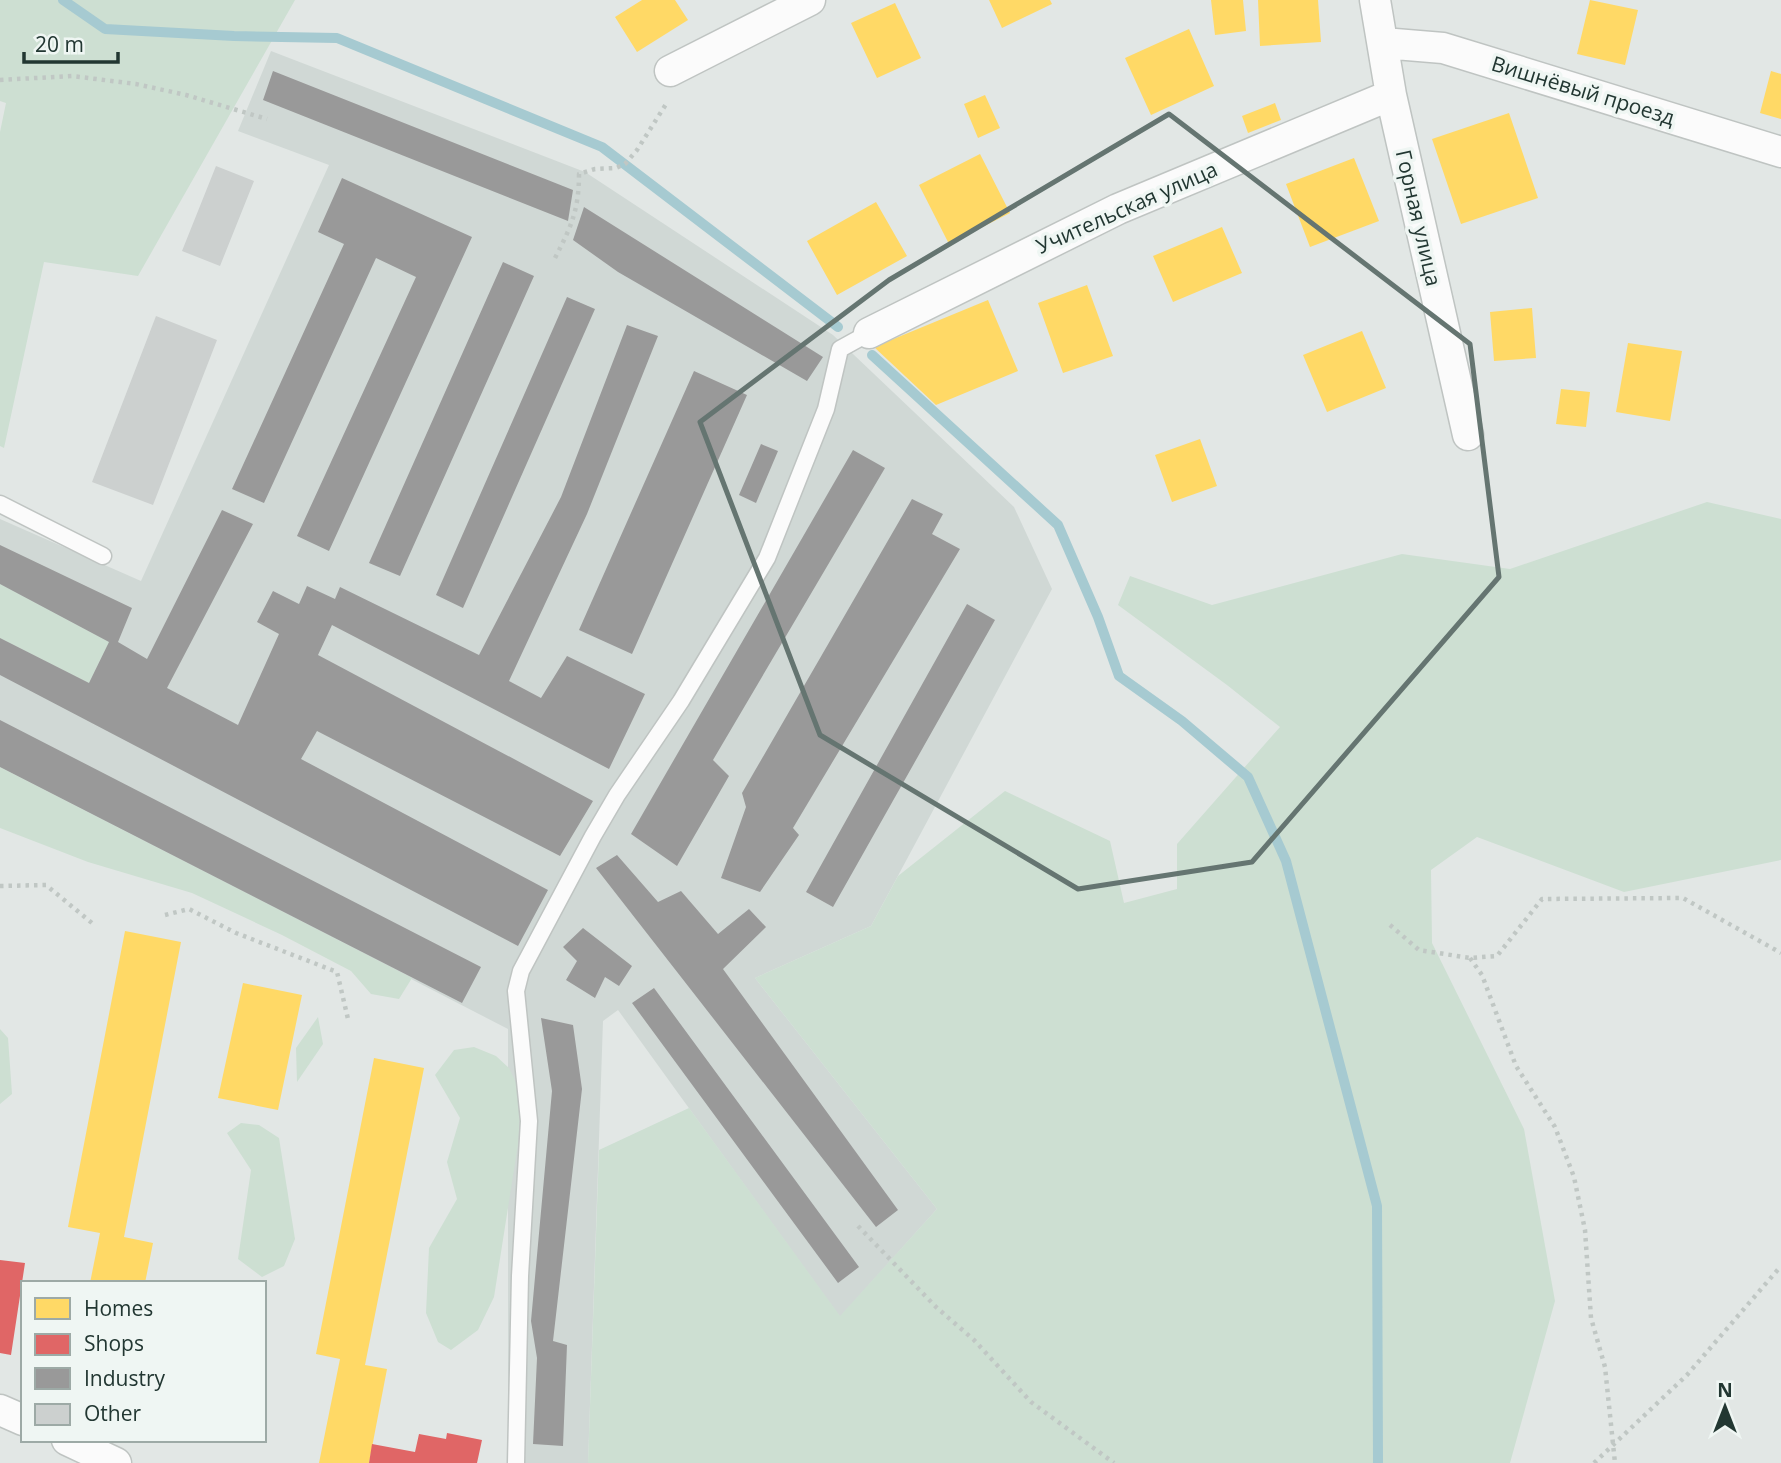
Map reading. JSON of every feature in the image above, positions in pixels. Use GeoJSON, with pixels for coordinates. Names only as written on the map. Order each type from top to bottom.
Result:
{"type":"FeatureCollection","features":[{"type":"Feature","properties":{"kind":"street"},"geometry":{"type":"LineString","coordinates":[[670,71],[810,0]]}},
{"type":"Feature","properties":{"kind":"street","name":"Горная улица"},"geometry":{"type":"LineString","coordinates":[[1375,0],[1391,95],[1468,435]]}},
{"type":"Feature","properties":{"kind":"street","name":"Вишнёвый проезд"},"geometry":{"type":"LineString","coordinates":[[1383,43],[1443,48],[1781,152]]}},
{"type":"Feature","properties":{"kind":"street","name":"Учительская улица"},"geometry":{"type":"LineString","coordinates":[[869,333],[1118,209],[1391,95]]}},
{"type":"Feature","properties":{"kind":"street"},"geometry":{"type":"LineString","coordinates":[[0,1410],[21,1419]]}},
{"type":"Feature","properties":{"kind":"street"},"geometry":{"type":"LineString","coordinates":[[70,1442],[114,1463]]}},
{"type":"Feature","properties":{"kind":"lane"},"geometry":{"type":"LineString","coordinates":[[516,1463],[520,1276],[529,1121],[516,991],[521,971],[617,795],[681,701],[767,558],[826,408],[841,349],[869,333]]}},
{"type":"Feature","properties":{"kind":"lane"},"geometry":{"type":"LineString","coordinates":[[0,503],[103,556]]}},
{"type":"Feature","properties":{"kind":"path"},"geometry":{"type":"LineString","coordinates":[[555,258],[573,224],[579,174],[625,164],[669,99],[670,71]]}},
{"type":"Feature","properties":{"kind":"path"},"geometry":{"type":"LineString","coordinates":[[0,79],[72,76],[136,84],[186,95],[267,119]]}},
{"type":"Feature","properties":{"kind":"path"},"geometry":{"type":"LineString","coordinates":[[0,886],[46,885],[92,923]]}},
{"type":"Feature","properties":{"kind":"path"},"geometry":{"type":"LineString","coordinates":[[1390,925],[1419,950],[1471,958],[1497,956],[1542,899],[1684,898],[1781,953]]}},
{"type":"Feature","properties":{"kind":"path"},"geometry":{"type":"LineString","coordinates":[[165,915],[189,909],[236,933],[337,972],[348,1019]]}},
{"type":"Feature","properties":{"kind":"path"},"geometry":{"type":"LineString","coordinates":[[1471,958],[1482,975],[1516,1066],[1555,1127],[1574,1177],[1585,1230],[1591,1318],[1605,1367],[1615,1463]]}},
{"type":"Feature","properties":{"kind":"path"},"geometry":{"type":"LineString","coordinates":[[858,1226],[936,1307],[974,1340],[1031,1402],[1114,1463]]}},
{"type":"Feature","properties":{"kind":"path"},"geometry":{"type":"LineString","coordinates":[[1594,1463],[1687,1375],[1781,1266]]}},
{"type":"Feature","properties":{"kind":"highlighted area"},"geometry":{"type":"Polygon","coordinates":[[[1169,114],[1470,344],[1499,577],[1252,862],[1078,889],[820,735],[700,422],[889,280],[1169,114]]]}},
{"type":"Feature","properties":{"kind":"shaded area"},"geometry":{"type":"Polygon","coordinates":[[[271,51],[585,172],[833,335],[1014,507],[1052,589],[871,926],[755,978],[937,1209],[840,1317],[618,1010],[603,1021],[588,1463],[508,1463],[508,1029],[0,767],[0,519],[141,581],[329,165],[238,131],[271,51]]]}},
{"type":"Feature","properties":{"kind":"green space"},"geometry":{"type":"Polygon","coordinates":[[[0,0],[295,0],[138,276],[44,262],[4,448],[0,446],[0,132],[6,103],[0,101],[0,0]]]}},
{"type":"Feature","properties":{"kind":"green space"},"geometry":{"type":"Polygon","coordinates":[[[1707,502],[1781,519],[1781,860],[1624,892],[1477,837],[1431,870],[1432,943],[1524,1129],[1555,1301],[1510,1463],[588,1463],[599,1150],[689,1108],[840,1316],[937,1209],[755,978],[871,926],[898,876],[1005,791],[1110,841],[1124,903],[1177,889],[1177,844],[1280,727],[1118,605],[1130,576],[1212,605],[1402,554],[1510,569],[1707,502]]]}},
{"type":"Feature","properties":{"kind":"green space"},"geometry":{"type":"Polygon","coordinates":[[[0,584],[109,642],[89,683],[0,638],[0,584]]]}},
{"type":"Feature","properties":{"kind":"green space"},"geometry":{"type":"Polygon","coordinates":[[[0,767],[412,978],[399,999],[371,994],[351,971],[192,893],[88,862],[0,828],[0,767]]]}},
{"type":"Feature","properties":{"kind":"green space"},"geometry":{"type":"Polygon","coordinates":[[[318,1017],[323,1044],[297,1082],[296,1048],[318,1017]]]}},
{"type":"Feature","properties":{"kind":"green space"},"geometry":{"type":"Polygon","coordinates":[[[0,1029],[8,1038],[12,1094],[0,1104],[0,1029]]]}},
{"type":"Feature","properties":{"kind":"green space"},"geometry":{"type":"Polygon","coordinates":[[[474,1047],[496,1056],[509,1068],[522,1095],[518,1144],[494,1297],[478,1330],[451,1350],[438,1342],[426,1313],[429,1248],[457,1199],[447,1162],[460,1118],[435,1075],[454,1050],[474,1047]]]}},
{"type":"Feature","properties":{"kind":"green space"},"geometry":{"type":"Polygon","coordinates":[[[241,1123],[259,1125],[279,1138],[295,1239],[284,1266],[262,1277],[238,1259],[251,1170],[227,1133],[241,1123]]]}},
{"type":"Feature","properties":{"kind":"building: Homes"},"geometry":{"type":"Polygon","coordinates":[[[642,0],[675,0],[688,20],[637,52],[615,17],[642,0]]]}},
{"type":"Feature","properties":{"kind":"building: Homes"},"geometry":{"type":"Polygon","coordinates":[[[989,0],[1050,0],[1052,4],[1002,28],[989,0]]]}},
{"type":"Feature","properties":{"kind":"building: Homes"},"geometry":{"type":"Polygon","coordinates":[[[1211,0],[1243,0],[1246,31],[1215,35],[1211,0]]]}},
{"type":"Feature","properties":{"kind":"building: Homes"},"geometry":{"type":"Polygon","coordinates":[[[1258,0],[1318,0],[1321,42],[1260,46],[1258,0]]]}},
{"type":"Feature","properties":{"kind":"building: Homes"},"geometry":{"type":"Polygon","coordinates":[[[1590,0],[1638,10],[1625,65],[1577,54],[1590,0]]]}},
{"type":"Feature","properties":{"kind":"building: Homes"},"geometry":{"type":"Polygon","coordinates":[[[895,3],[921,58],[877,78],[851,23],[895,3]]]}},
{"type":"Feature","properties":{"kind":"building: Homes"},"geometry":{"type":"Polygon","coordinates":[[[1189,29],[1214,86],[1151,115],[1125,58],[1189,29]]]}},
{"type":"Feature","properties":{"kind":"building: Homes"},"geometry":{"type":"Polygon","coordinates":[[[1771,71],[1781,74],[1781,119],[1760,113],[1771,71]]]}},
{"type":"Feature","properties":{"kind":"building: Homes"},"geometry":{"type":"Polygon","coordinates":[[[985,95],[1000,128],[978,138],[964,104],[985,95]]]}},
{"type":"Feature","properties":{"kind":"building: Homes"},"geometry":{"type":"Polygon","coordinates":[[[1275,103],[1281,120],[1248,133],[1242,116],[1275,103]]]}},
{"type":"Feature","properties":{"kind":"building: Homes"},"geometry":{"type":"Polygon","coordinates":[[[1509,113],[1538,198],[1461,224],[1432,139],[1509,113]]]}},
{"type":"Feature","properties":{"kind":"building: Homes"},"geometry":{"type":"Polygon","coordinates":[[[980,154],[1010,213],[949,244],[919,185],[980,154]]]}},
{"type":"Feature","properties":{"kind":"building: Homes"},"geometry":{"type":"Polygon","coordinates":[[[1354,158],[1379,221],[1310,247],[1286,184],[1354,158]]]}},
{"type":"Feature","properties":{"kind":"building: Homes"},"geometry":{"type":"Polygon","coordinates":[[[876,202],[907,256],[837,295],[807,241],[876,202]]]}},
{"type":"Feature","properties":{"kind":"building: Homes"},"geometry":{"type":"Polygon","coordinates":[[[1222,227],[1242,273],[1173,302],[1153,256],[1222,227]]]}},
{"type":"Feature","properties":{"kind":"building: Homes"},"geometry":{"type":"Polygon","coordinates":[[[1087,285],[1113,356],[1063,373],[1038,303],[1087,285]]]}},
{"type":"Feature","properties":{"kind":"building: Homes"},"geometry":{"type":"Polygon","coordinates":[[[988,300],[1018,371],[936,405],[874,347],[988,300]]]}},
{"type":"Feature","properties":{"kind":"building: Homes"},"geometry":{"type":"Polygon","coordinates":[[[1532,308],[1536,358],[1494,361],[1490,312],[1532,308]]]}},
{"type":"Feature","properties":{"kind":"building: Homes"},"geometry":{"type":"Polygon","coordinates":[[[1362,331],[1386,388],[1327,412],[1303,355],[1362,331]]]}},
{"type":"Feature","properties":{"kind":"building: Homes"},"geometry":{"type":"Polygon","coordinates":[[[1628,343],[1682,351],[1670,421],[1616,412],[1628,343]]]}},
{"type":"Feature","properties":{"kind":"building: Homes"},"geometry":{"type":"Polygon","coordinates":[[[1561,389],[1590,392],[1586,427],[1556,424],[1561,389]]]}},
{"type":"Feature","properties":{"kind":"building: Homes"},"geometry":{"type":"Polygon","coordinates":[[[1200,439],[1217,486],[1172,502],[1155,455],[1200,439]]]}},
{"type":"Feature","properties":{"kind":"building: Homes"},"geometry":{"type":"Polygon","coordinates":[[[125,931],[181,942],[124,1237],[153,1243],[145,1281],[90,1281],[100,1233],[68,1227],[125,931]]]}},
{"type":"Feature","properties":{"kind":"building: Homes"},"geometry":{"type":"Polygon","coordinates":[[[243,983],[302,995],[278,1110],[218,1098],[243,983]]]}},
{"type":"Feature","properties":{"kind":"building: Homes"},"geometry":{"type":"Polygon","coordinates":[[[374,1058],[424,1068],[365,1365],[387,1369],[369,1463],[319,1463],[340,1359],[316,1354],[374,1058]]]}},
{"type":"Feature","properties":{"kind":"building: Shops"},"geometry":{"type":"Polygon","coordinates":[[[0,1260],[25,1263],[11,1355],[0,1353],[0,1260]]]}},
{"type":"Feature","properties":{"kind":"building: Shops"},"geometry":{"type":"Polygon","coordinates":[[[447,1433],[482,1440],[477,1463],[369,1463],[372,1444],[415,1452],[419,1434],[446,1439],[447,1433]]]}},
{"type":"Feature","properties":{"kind":"building: Industry"},"geometry":{"type":"Polygon","coordinates":[[[273,71],[573,190],[568,221],[263,100],[273,71]]]}},
{"type":"Feature","properties":{"kind":"building: Industry"},"geometry":{"type":"Polygon","coordinates":[[[342,178],[472,237],[329,551],[297,536],[416,277],[376,258],[264,503],[232,489],[344,244],[318,232],[342,178]]]}},
{"type":"Feature","properties":{"kind":"building: Industry"},"geometry":{"type":"Polygon","coordinates":[[[584,207],[823,357],[807,381],[618,272],[573,240],[584,207]]]}},
{"type":"Feature","properties":{"kind":"building: Industry"},"geometry":{"type":"Polygon","coordinates":[[[503,262],[534,276],[400,576],[369,563],[503,262]]]}},
{"type":"Feature","properties":{"kind":"building: Industry"},"geometry":{"type":"Polygon","coordinates":[[[567,297],[595,309],[463,608],[436,595],[567,297]]]}},
{"type":"Feature","properties":{"kind":"building: Industry"},"geometry":{"type":"Polygon","coordinates":[[[627,325],[658,336],[587,514],[509,681],[541,698],[567,656],[645,694],[609,769],[332,625],[318,655],[593,801],[560,856],[317,731],[301,759],[548,890],[518,946],[0,675],[0,638],[89,683],[109,642],[0,584],[0,545],[132,608],[118,642],[147,659],[222,510],[253,524],[167,688],[238,725],[279,634],[257,622],[273,591],[299,604],[307,586],[335,599],[340,587],[479,655],[561,497],[627,325]]]}},
{"type":"Feature","properties":{"kind":"building: Industry"},"geometry":{"type":"Polygon","coordinates":[[[694,371],[747,395],[632,654],[579,630],[694,371]]]}},
{"type":"Feature","properties":{"kind":"building: Industry"},"geometry":{"type":"Polygon","coordinates":[[[761,444],[778,451],[756,503],[739,495],[761,444]]]}},
{"type":"Feature","properties":{"kind":"building: Industry"},"geometry":{"type":"Polygon","coordinates":[[[853,450],[885,468],[713,760],[729,776],[677,866],[631,834],[853,450]]]}},
{"type":"Feature","properties":{"kind":"building: Industry"},"geometry":{"type":"Polygon","coordinates":[[[912,499],[943,514],[932,534],[960,549],[793,828],[799,835],[760,892],[721,878],[746,807],[742,793],[912,499]]]}},
{"type":"Feature","properties":{"kind":"building: Industry"},"geometry":{"type":"Polygon","coordinates":[[[967,604],[995,620],[833,907],[806,892],[967,604]]]}},
{"type":"Feature","properties":{"kind":"building: Industry"},"geometry":{"type":"Polygon","coordinates":[[[0,720],[481,967],[462,1003],[0,767],[0,720]]]}},
{"type":"Feature","properties":{"kind":"building: Industry"},"geometry":{"type":"Polygon","coordinates":[[[617,855],[658,902],[681,891],[718,934],[749,909],[766,927],[723,969],[898,1210],[876,1227],[596,868],[617,855]]]}},
{"type":"Feature","properties":{"kind":"building: Industry"},"geometry":{"type":"Polygon","coordinates":[[[583,928],[632,966],[619,986],[605,977],[595,998],[566,980],[577,961],[563,947],[583,928]]]}},
{"type":"Feature","properties":{"kind":"building: Industry"},"geometry":{"type":"Polygon","coordinates":[[[654,988],[859,1267],[838,1283],[632,1003],[654,988]]]}},
{"type":"Feature","properties":{"kind":"building: Industry"},"geometry":{"type":"Polygon","coordinates":[[[541,1018],[573,1025],[582,1089],[553,1341],[567,1345],[563,1446],[533,1444],[537,1358],[531,1321],[552,1091],[541,1018]]]}},
{"type":"Feature","properties":{"kind":"building: Other"},"geometry":{"type":"Polygon","coordinates":[[[216,166],[254,181],[220,266],[182,251],[216,166]]]}},
{"type":"Feature","properties":{"kind":"building: Other"},"geometry":{"type":"Polygon","coordinates":[[[156,316],[217,340],[153,505],[92,482],[156,316]]]}},
{"type":"Feature","properties":{"kind":"waterway"},"geometry":{"type":"LineString","coordinates":[[63,0],[105,29],[337,38],[602,147],[838,327]]}},
{"type":"Feature","properties":{"kind":"waterway"},"geometry":{"type":"LineString","coordinates":[[872,355],[1058,525],[1098,617],[1119,676],[1182,721],[1248,777],[1286,861],[1377,1206],[1378,1463]]}}]}
